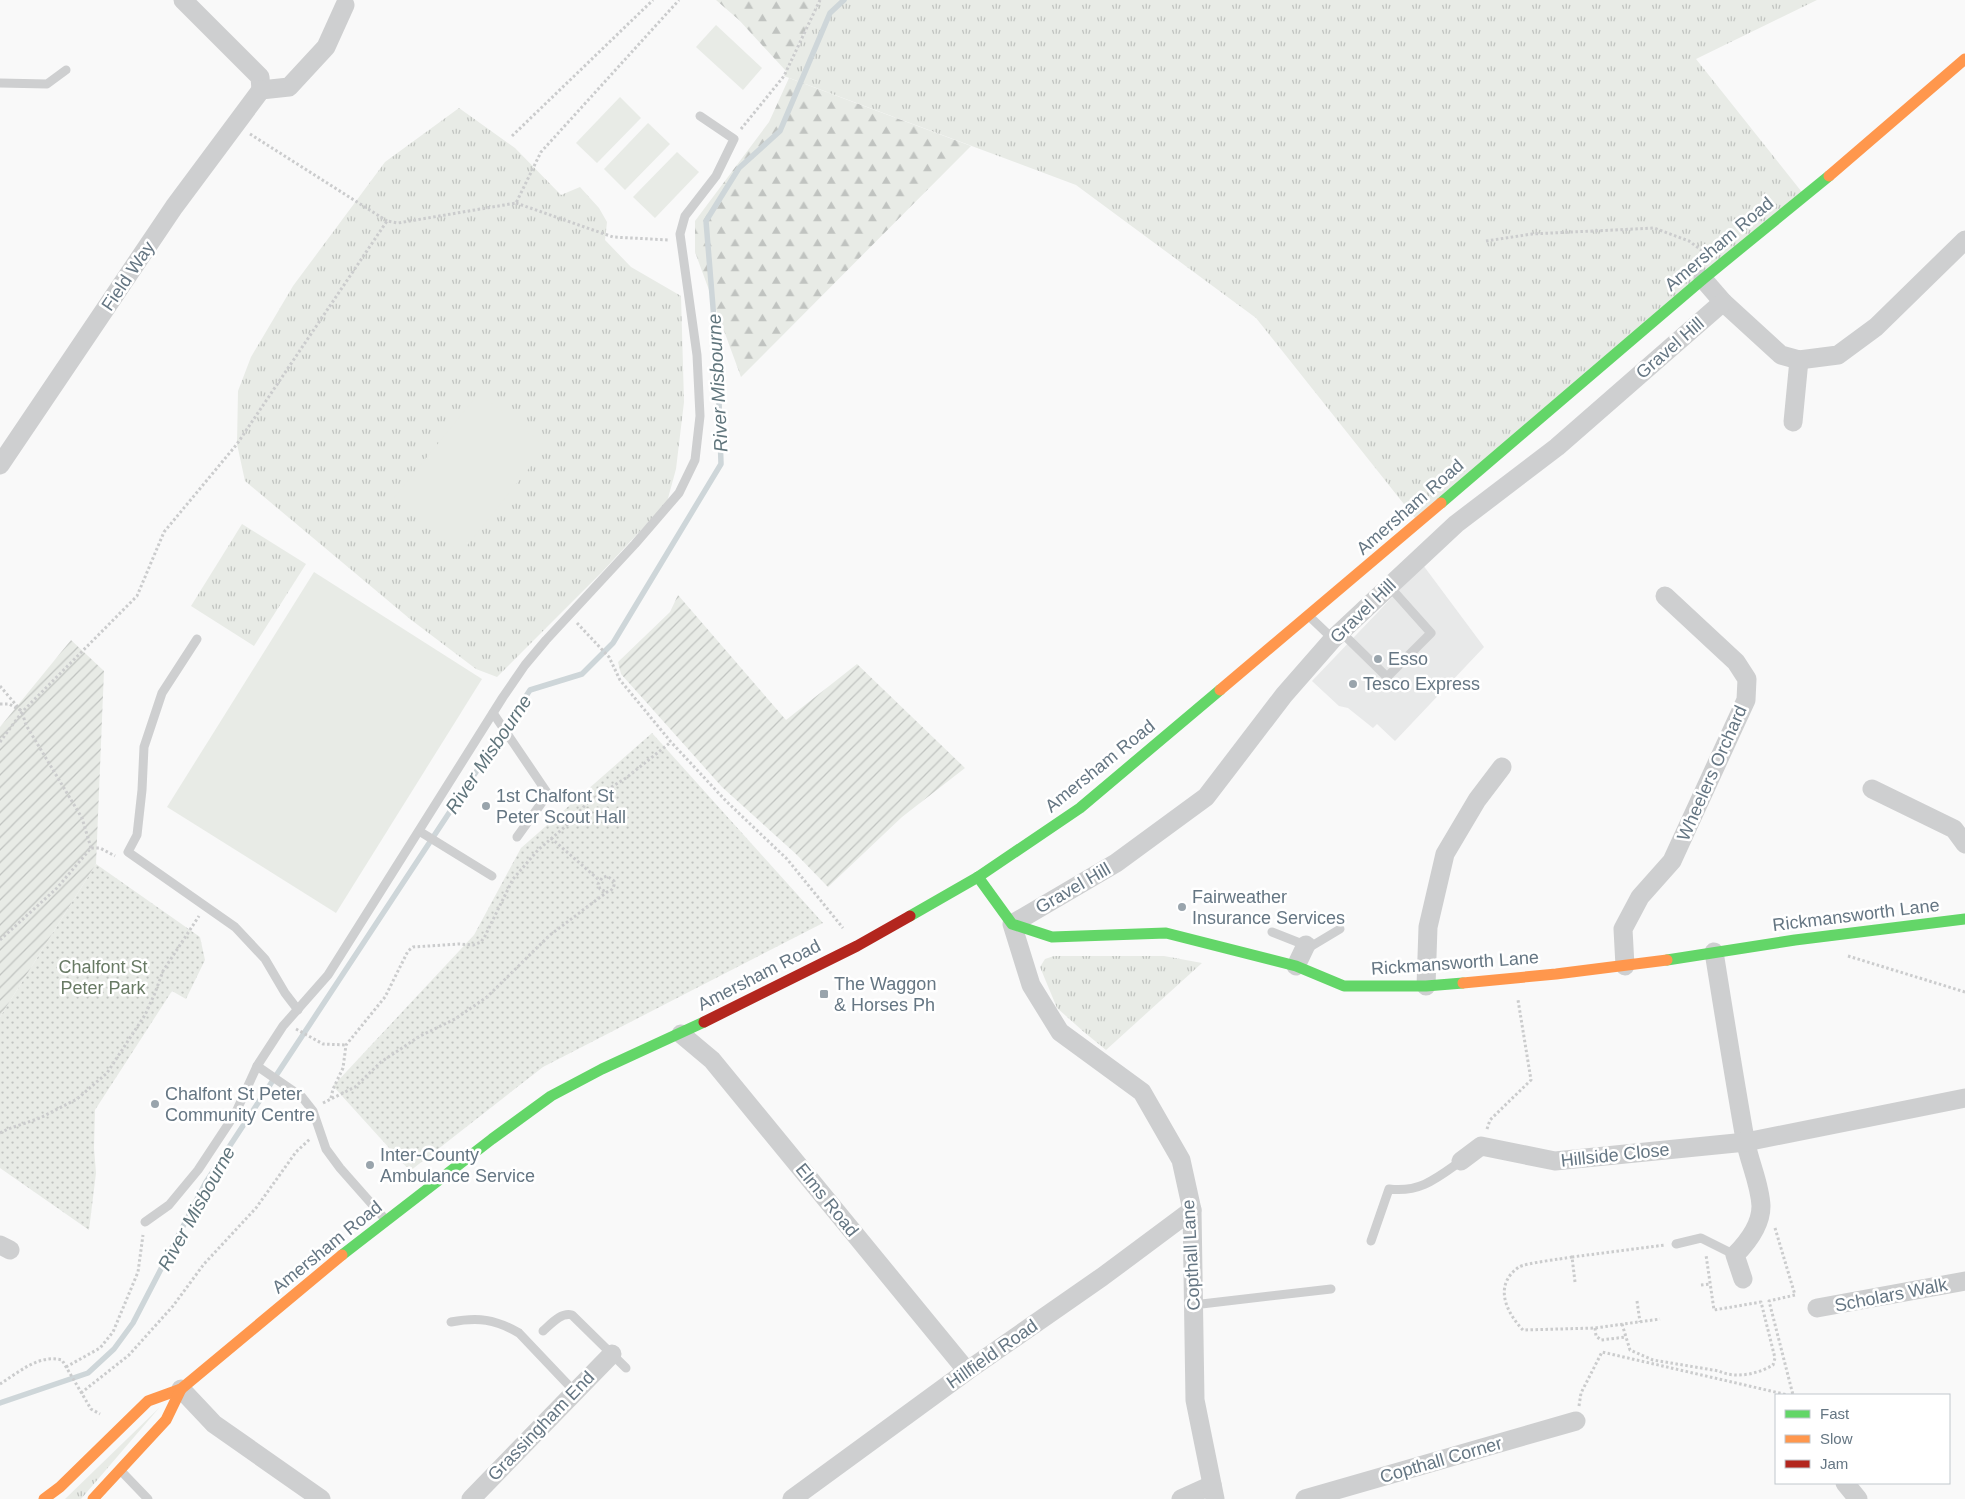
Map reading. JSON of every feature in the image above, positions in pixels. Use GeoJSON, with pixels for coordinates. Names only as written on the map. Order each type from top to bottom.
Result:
{"type":"FeatureCollection","features":[{"type":"Feature","properties":{"kind":"main road","name":"Amersham Road"},"geometry":{"type":"LineString","coordinates":[[44,1499],[60,1487],[148,1401],[182,1389],[347,1251],[551,1096],[602,1069],[681,1034],[857,946],[978,877],[1080,808],[1309,616],[1703,278],[1820,183],[1965,59]]}},
{"type":"Feature","properties":{"kind":"main road"},"geometry":{"type":"LineString","coordinates":[[978,877],[1012,924]]}},
{"type":"Feature","properties":{"kind":"main road","name":"Rickmansworth Lane"},"geometry":{"type":"LineString","coordinates":[[1012,924],[1052,937],[1166,933],[1296,966],[1344,986],[1426,986],[1625,966],[1795,940],[1965,919]]}},
{"type":"Feature","properties":{"kind":"main road","name":"Amersham Road"},"geometry":{"type":"LineString","coordinates":[[93,1499],[166,1420],[182,1389]]}},
{"type":"Feature","properties":{"kind":"street"},"geometry":{"type":"LineString","coordinates":[[183,0],[260,77],[261,90],[289,87],[326,47],[345,6]]}},
{"type":"Feature","properties":{"kind":"street","name":"Field Way"},"geometry":{"type":"LineString","coordinates":[[0,465],[174,207],[237,125],[261,90]]}},
{"type":"Feature","properties":{"kind":"street"},"geometry":{"type":"LineString","coordinates":[[1703,278],[1723,302],[1781,355],[1799,360],[1838,355],[1876,327],[1965,240]]}},
{"type":"Feature","properties":{"kind":"street","name":"Gravel Hill"},"geometry":{"type":"LineString","coordinates":[[1012,924],[1116,863],[1206,797],[1284,695],[1337,636],[1389,586],[1456,524],[1557,447],[1723,302]]}},
{"type":"Feature","properties":{"kind":"street"},"geometry":{"type":"LineString","coordinates":[[1793,422],[1799,360]]}},
{"type":"Feature","properties":{"kind":"street","name":"Wheelers Orchard"},"geometry":{"type":"LineString","coordinates":[[1625,966],[1623,929],[1640,897],[1672,861],[1746,700],[1747,679],[1736,662],[1665,596]]}},
{"type":"Feature","properties":{"kind":"street"},"geometry":{"type":"LineString","coordinates":[[1426,986],[1428,927],[1445,854],[1477,800],[1502,767]]}},
{"type":"Feature","properties":{"kind":"street"},"geometry":{"type":"LineString","coordinates":[[1872,789],[1954,829],[1965,844]]}},
{"type":"Feature","properties":{"kind":"street","name":"Copthall Lane"},"geometry":{"type":"LineString","coordinates":[[1012,924],[1031,985],[1060,1032],[1142,1092],[1180,1160],[1192,1210],[1195,1400],[1213,1492]]}},
{"type":"Feature","properties":{"kind":"street"},"geometry":{"type":"LineString","coordinates":[[1296,966],[1306,945]]}},
{"type":"Feature","properties":{"kind":"street"},"geometry":{"type":"LineString","coordinates":[[1714,952],[1746,1142],[1756,1178],[1761,1206],[1759,1220],[1748,1242],[1735,1255],[1743,1279]]}},
{"type":"Feature","properties":{"kind":"street","name":"Elms Road"},"geometry":{"type":"LineString","coordinates":[[681,1034],[712,1060],[967,1371]]}},
{"type":"Feature","properties":{"kind":"street","name":"Hillside Close"},"geometry":{"type":"LineString","coordinates":[[1481,1146],[1555,1161],[1746,1142],[1965,1098]]}},
{"type":"Feature","properties":{"kind":"street"},"geometry":{"type":"LineString","coordinates":[[1461,1161],[1481,1146]]}},
{"type":"Feature","properties":{"kind":"street","name":"Hillfield Road"},"geometry":{"type":"LineString","coordinates":[[792,1499],[967,1371],[1102,1277],[1192,1210]]}},
{"type":"Feature","properties":{"kind":"street","name":"Scholars Walk"},"geometry":{"type":"LineString","coordinates":[[1817,1308],[1965,1281]]}},
{"type":"Feature","properties":{"kind":"street","name":"Grassingham End"},"geometry":{"type":"LineString","coordinates":[[471,1499],[612,1354]]}},
{"type":"Feature","properties":{"kind":"street"},"geometry":{"type":"LineString","coordinates":[[182,1389],[214,1424],[321,1499]]}},
{"type":"Feature","properties":{"kind":"street","name":"Copthall Corner"},"geometry":{"type":"LineString","coordinates":[[1305,1499],[1576,1421]]}},
{"type":"Feature","properties":{"kind":"street"},"geometry":{"type":"LineString","coordinates":[[1846,1484],[1858,1499]]}},
{"type":"Feature","properties":{"kind":"street"},"geometry":{"type":"LineString","coordinates":[[1181,1499],[1213,1492]]}},
{"type":"Feature","properties":{"kind":"lane"},"geometry":{"type":"LineString","coordinates":[[0,84],[46,84],[66,70]]}},
{"type":"Feature","properties":{"kind":"lane"},"geometry":{"type":"LineString","coordinates":[[145,1222],[169,1205],[198,1170],[235,1114],[257,1066],[283,1026],[328,975],[525,665],[679,493],[695,460],[700,416],[697,355],[680,234],[686,216],[716,176],[734,140],[700,116]]}},
{"type":"Feature","properties":{"kind":"lane"},"geometry":{"type":"LineString","coordinates":[[1309,616],[1387,677],[1431,633],[1389,586]]}},
{"type":"Feature","properties":{"kind":"lane"},"geometry":{"type":"LineString","coordinates":[[197,638],[162,694],[144,747],[137,835],[128,852],[235,927],[265,959],[284,993],[298,1010]]}},
{"type":"Feature","properties":{"kind":"lane"},"geometry":{"type":"LineString","coordinates":[[493,713],[548,794],[518,837]]}},
{"type":"Feature","properties":{"kind":"lane"},"geometry":{"type":"LineString","coordinates":[[419,831],[432,841],[492,876]]}},
{"type":"Feature","properties":{"kind":"lane"},"geometry":{"type":"LineString","coordinates":[[1272,932],[1310,947],[1340,929]]}},
{"type":"Feature","properties":{"kind":"lane"},"geometry":{"type":"LineString","coordinates":[[257,1066],[302,1097],[313,1111],[326,1149],[340,1168],[387,1221]]}},
{"type":"Feature","properties":{"kind":"lane"},"geometry":{"type":"LineString","coordinates":[[1371,1241],[1389,1189],[1403,1191],[1426,1185],[1461,1161]]}},
{"type":"Feature","properties":{"kind":"lane"},"geometry":{"type":"LineString","coordinates":[[1676,1244],[1701,1238],[1735,1255]]}},
{"type":"Feature","properties":{"kind":"lane"},"geometry":{"type":"LineString","coordinates":[[1193,1305],[1331,1289]]}},
{"type":"Feature","properties":{"kind":"lane"},"geometry":{"type":"LineString","coordinates":[[543,1331],[562,1316],[572,1315],[626,1368]]}},
{"type":"Feature","properties":{"kind":"lane"},"geometry":{"type":"LineString","coordinates":[[451,1322],[481,1318],[509,1327],[519,1333],[575,1392]]}},
{"type":"Feature","properties":{"kind":"lane"},"geometry":{"type":"LineString","coordinates":[[120,1470],[148,1499]]}},
{"type":"Feature","properties":{"kind":"path"},"geometry":{"type":"LineString","coordinates":[[512,136],[653,0]]}},
{"type":"Feature","properties":{"kind":"path"},"geometry":{"type":"LineString","coordinates":[[516,204],[541,152],[679,0]]}},
{"type":"Feature","properties":{"kind":"path"},"geometry":{"type":"LineString","coordinates":[[734,140],[784,76],[820,0]]}},
{"type":"Feature","properties":{"kind":"path"},"geometry":{"type":"LineString","coordinates":[[237,125],[387,220],[398,223],[516,204],[613,237],[681,240]]}},
{"type":"Feature","properties":{"kind":"path"},"geometry":{"type":"LineString","coordinates":[[0,742],[22,712],[137,596],[164,532],[237,444],[387,220]]}},
{"type":"Feature","properties":{"kind":"path"},"geometry":{"type":"LineString","coordinates":[[1486,241],[1532,234],[1654,228],[1689,241],[1720,265]]}},
{"type":"Feature","properties":{"kind":"path"},"geometry":{"type":"LineString","coordinates":[[570,616],[609,657],[620,680],[672,742],[726,801],[787,859],[857,946]]}},
{"type":"Feature","properties":{"kind":"path"},"geometry":{"type":"LineString","coordinates":[[0,686],[22,712],[26,725],[82,818],[91,848]]}},
{"type":"Feature","properties":{"kind":"path"},"geometry":{"type":"LineString","coordinates":[[0,704],[9,704],[22,712]]}},
{"type":"Feature","properties":{"kind":"path"},"geometry":{"type":"LineString","coordinates":[[331,1098],[343,1068],[346,1045],[385,997],[410,948],[459,944],[473,945],[481,942],[486,936],[513,879],[525,863],[589,801],[626,778],[672,742]]}},
{"type":"Feature","properties":{"kind":"path"},"geometry":{"type":"LineString","coordinates":[[551,838],[599,880],[600,889],[606,892]]}},
{"type":"Feature","properties":{"kind":"path"},"geometry":{"type":"LineString","coordinates":[[0,940],[57,888],[91,848],[100,848],[114,856],[128,852]]}},
{"type":"Feature","properties":{"kind":"path"},"geometry":{"type":"LineString","coordinates":[[313,1111],[324,1101],[354,1087],[381,1062],[420,1036],[456,1019],[487,997],[550,935],[606,892],[613,889],[614,881],[607,876],[599,880]]}},
{"type":"Feature","properties":{"kind":"path"},"geometry":{"type":"LineString","coordinates":[[0,1134],[8,1129],[40,1118],[77,1099],[107,1073],[145,1015],[156,993],[163,971],[206,906]]}},
{"type":"Feature","properties":{"kind":"path"},"geometry":{"type":"LineString","coordinates":[[1842,954],[1965,992]]}},
{"type":"Feature","properties":{"kind":"path"},"geometry":{"type":"LineString","coordinates":[[1481,1146],[1490,1120],[1531,1080],[1515,977]]}},
{"type":"Feature","properties":{"kind":"path"},"geometry":{"type":"LineString","coordinates":[[298,1031],[323,1044],[346,1045]]}},
{"type":"Feature","properties":{"kind":"path"},"geometry":{"type":"LineString","coordinates":[[81,1393],[129,1355],[173,1306],[204,1264],[256,1208],[296,1152],[320,1130]]}},
{"type":"Feature","properties":{"kind":"path"},"geometry":{"type":"LineString","coordinates":[[1761,1206],[1772,1213],[1796,1294],[1769,1301],[1794,1394]]}},
{"type":"Feature","properties":{"kind":"path"},"geometry":{"type":"LineString","coordinates":[[66,1366],[100,1348],[113,1332],[138,1272],[145,1222]]}},
{"type":"Feature","properties":{"kind":"path"},"geometry":{"type":"LineString","coordinates":[[1622,1324],[1630,1350],[1653,1360],[1719,1371],[1728,1376],[1764,1370],[1773,1365],[1774,1358],[1761,1302],[1714,1310],[1706,1253],[1709,1243]]}},
{"type":"Feature","properties":{"kind":"path"},"geometry":{"type":"LineString","coordinates":[[1660,1319],[1595,1328],[1523,1330],[1514,1320],[1503,1296],[1503,1289],[1519,1266],[1572,1257],[1676,1244]]}},
{"type":"Feature","properties":{"kind":"path"},"geometry":{"type":"LineString","coordinates":[[1572,1257],[1575,1282]]}},
{"type":"Feature","properties":{"kind":"path"},"geometry":{"type":"LineString","coordinates":[[1701,1285],[1710,1284]]}},
{"type":"Feature","properties":{"kind":"path"},"geometry":{"type":"LineString","coordinates":[[1636,1301],[1640,1322]]}},
{"type":"Feature","properties":{"kind":"path"},"geometry":{"type":"LineString","coordinates":[[1595,1328],[1596,1336],[1601,1340],[1626,1337]]}},
{"type":"Feature","properties":{"kind":"path"},"geometry":{"type":"LineString","coordinates":[[1576,1421],[1581,1393],[1602,1352],[1784,1394]]}},
{"type":"Feature","properties":{"kind":"path"},"geometry":{"type":"LineString","coordinates":[[0,1384],[37,1361],[51,1357],[62,1360],[91,1409],[100,1414]]}},
{"type":"Feature","properties":{"kind":"shaded area"},"geometry":{"type":"Polygon","coordinates":[[[1423,565],[1484,647],[1395,741],[1377,724],[1373,728],[1348,708],[1339,706],[1312,681],[1423,565]]]}},
{"type":"Feature","properties":{"kind":"green space"},"geometry":{"type":"Polygon","coordinates":[[[716,0],[820,0],[786,71],[739,20],[716,0]]]}},
{"type":"Feature","properties":{"kind":"green space"},"geometry":{"type":"Polygon","coordinates":[[[820,0],[1817,0],[1696,59],[1805,196],[1419,523],[1256,318],[1076,185],[784,76],[820,0]]]}},
{"type":"Feature","properties":{"kind":"green space"},"geometry":{"type":"Polygon","coordinates":[[[716,25],[762,68],[743,90],[696,47],[716,25]]]}},
{"type":"Feature","properties":{"kind":"green space"},"geometry":{"type":"Polygon","coordinates":[[[789,78],[971,146],[741,377],[695,252],[695,221],[769,122],[789,78]]]}},
{"type":"Feature","properties":{"kind":"green space"},"geometry":{"type":"Polygon","coordinates":[[[620,97],[641,118],[597,163],[576,143],[620,97]]]}},
{"type":"Feature","properties":{"kind":"green space"},"geometry":{"type":"Polygon","coordinates":[[[459,108],[515,148],[561,195],[580,187],[599,208],[607,222],[605,240],[631,267],[681,296],[684,402],[676,469],[667,502],[602,572],[497,677],[476,669],[410,619],[245,481],[237,444],[238,391],[251,357],[293,286],[385,162],[459,108]]]}},
{"type":"Feature","properties":{"kind":"green space"},"geometry":{"type":"Polygon","coordinates":[[[648,123],[670,144],[625,190],[604,169],[648,123]]]}},
{"type":"Feature","properties":{"kind":"green space"},"geometry":{"type":"Polygon","coordinates":[[[677,152],[699,172],[655,218],[633,197],[677,152]]]}},
{"type":"Feature","properties":{"kind":"green space"},"geometry":{"type":"Polygon","coordinates":[[[479,393],[546,447],[461,553],[393,499],[479,393]]]}},
{"type":"Feature","properties":{"kind":"green space"},"geometry":{"type":"Polygon","coordinates":[[[242,524],[306,564],[254,646],[191,606],[242,524]]]}},
{"type":"Feature","properties":{"kind":"green space"},"geometry":{"type":"Polygon","coordinates":[[[314,572],[482,679],[336,913],[167,807],[314,572]]]}},
{"type":"Feature","properties":{"kind":"green space"},"geometry":{"type":"Polygon","coordinates":[[[678,595],[786,720],[857,664],[965,768],[902,817],[828,887],[796,854],[722,787],[621,674],[618,662],[670,612],[678,595]]]}},
{"type":"Feature","properties":{"kind":"green space"},"geometry":{"type":"Polygon","coordinates":[[[71,640],[104,671],[96,864],[0,1017],[0,727],[71,640]]]}},
{"type":"Feature","properties":{"kind":"green space"},"geometry":{"type":"Polygon","coordinates":[[[652,733],[823,923],[543,1067],[410,1171],[333,1086],[474,935],[521,848],[652,733]]]}},
{"type":"Feature","properties":{"kind":"green space","name":"Chalfont St Peter Park"},"geometry":{"type":"Polygon","coordinates":[[[96,864],[200,937],[205,960],[186,999],[172,991],[95,1110],[94,1148],[96,1173],[89,1230],[0,1168],[0,1017],[96,864]]]}},
{"type":"Feature","properties":{"kind":"green space"},"geometry":{"type":"Polygon","coordinates":[[[1054,956],[1164,956],[1202,963],[1106,1050],[1057,1008],[1040,967],[1045,959],[1054,956]]]}},
{"type":"Feature","properties":{"kind":"green space"},"geometry":{"type":"Polygon","coordinates":[[[159,1408],[81,1499],[65,1499],[159,1408]]]}},
{"type":"Feature","properties":{"kind":"waterway","name":"River Misbourne"},"geometry":{"type":"LineString","coordinates":[[0,1403],[88,1373],[114,1349],[133,1323],[206,1182],[530,690],[582,674],[613,643],[721,464],[718,369],[706,221],[739,168],[780,131],[830,13],[844,0]]}},
{"type":"Feature","properties":{"kind":"traffic: fast"},"geometry":{"type":"LineString","coordinates":[[1441,503],[1703,279],[1829,176]]}},
{"type":"Feature","properties":{"kind":"traffic: fast"},"geometry":{"type":"LineString","coordinates":[[910,916],[978,877],[1080,808],[1220,690]]}},
{"type":"Feature","properties":{"kind":"traffic: fast"},"geometry":{"type":"LineString","coordinates":[[978,877],[1012,924],[1052,937],[1166,933],[1296,966],[1344,986],[1426,986],[1463,983]]}},
{"type":"Feature","properties":{"kind":"traffic: fast"},"geometry":{"type":"LineString","coordinates":[[1667,960],[1795,940],[1965,919]]}},
{"type":"Feature","properties":{"kind":"traffic: fast"},"geometry":{"type":"LineString","coordinates":[[342,1255],[492,1139],[551,1096],[602,1069],[704,1022]]}},
{"type":"Feature","properties":{"kind":"traffic: slow"},"geometry":{"type":"LineString","coordinates":[[1829,176],[1965,59]]}},
{"type":"Feature","properties":{"kind":"traffic: slow"},"geometry":{"type":"LineString","coordinates":[[1220,690],[1441,503]]}},
{"type":"Feature","properties":{"kind":"traffic: slow"},"geometry":{"type":"LineString","coordinates":[[1463,983],[1667,960]]}},
{"type":"Feature","properties":{"kind":"traffic: slow"},"geometry":{"type":"LineString","coordinates":[[44,1499],[60,1487],[148,1401],[181,1389],[342,1255]]}},
{"type":"Feature","properties":{"kind":"traffic: slow"},"geometry":{"type":"LineString","coordinates":[[93,1499],[166,1420],[181,1389]]}},
{"type":"Feature","properties":{"kind":"traffic: jam"},"geometry":{"type":"LineString","coordinates":[[704,1022],[857,946],[910,916]]}},
{"type":"Feature","properties":{"kind":"place","name":"Esso"},"geometry":{"type":"Point","coordinates":[1378,659]}},
{"type":"Feature","properties":{"kind":"place","name":"Tesco Express"},"geometry":{"type":"Point","coordinates":[1353,684]}},
{"type":"Feature","properties":{"kind":"place","name":"1st Chalfont St Peter Scout Hall"},"geometry":{"type":"Point","coordinates":[486,806]}},
{"type":"Feature","properties":{"kind":"place","name":"Fairweather Insurance Services"},"geometry":{"type":"Point","coordinates":[1182,907]}},
{"type":"Feature","properties":{"kind":"place","name":"The Waggon & Horses Ph"},"geometry":{"type":"Point","coordinates":[824,994]}},
{"type":"Feature","properties":{"kind":"place","name":"Chalfont St Peter Community Centre"},"geometry":{"type":"Point","coordinates":[155,1104]}},
{"type":"Feature","properties":{"kind":"place","name":"Inter-County Ambulance Service"},"geometry":{"type":"Point","coordinates":[370,1165]}}]}
